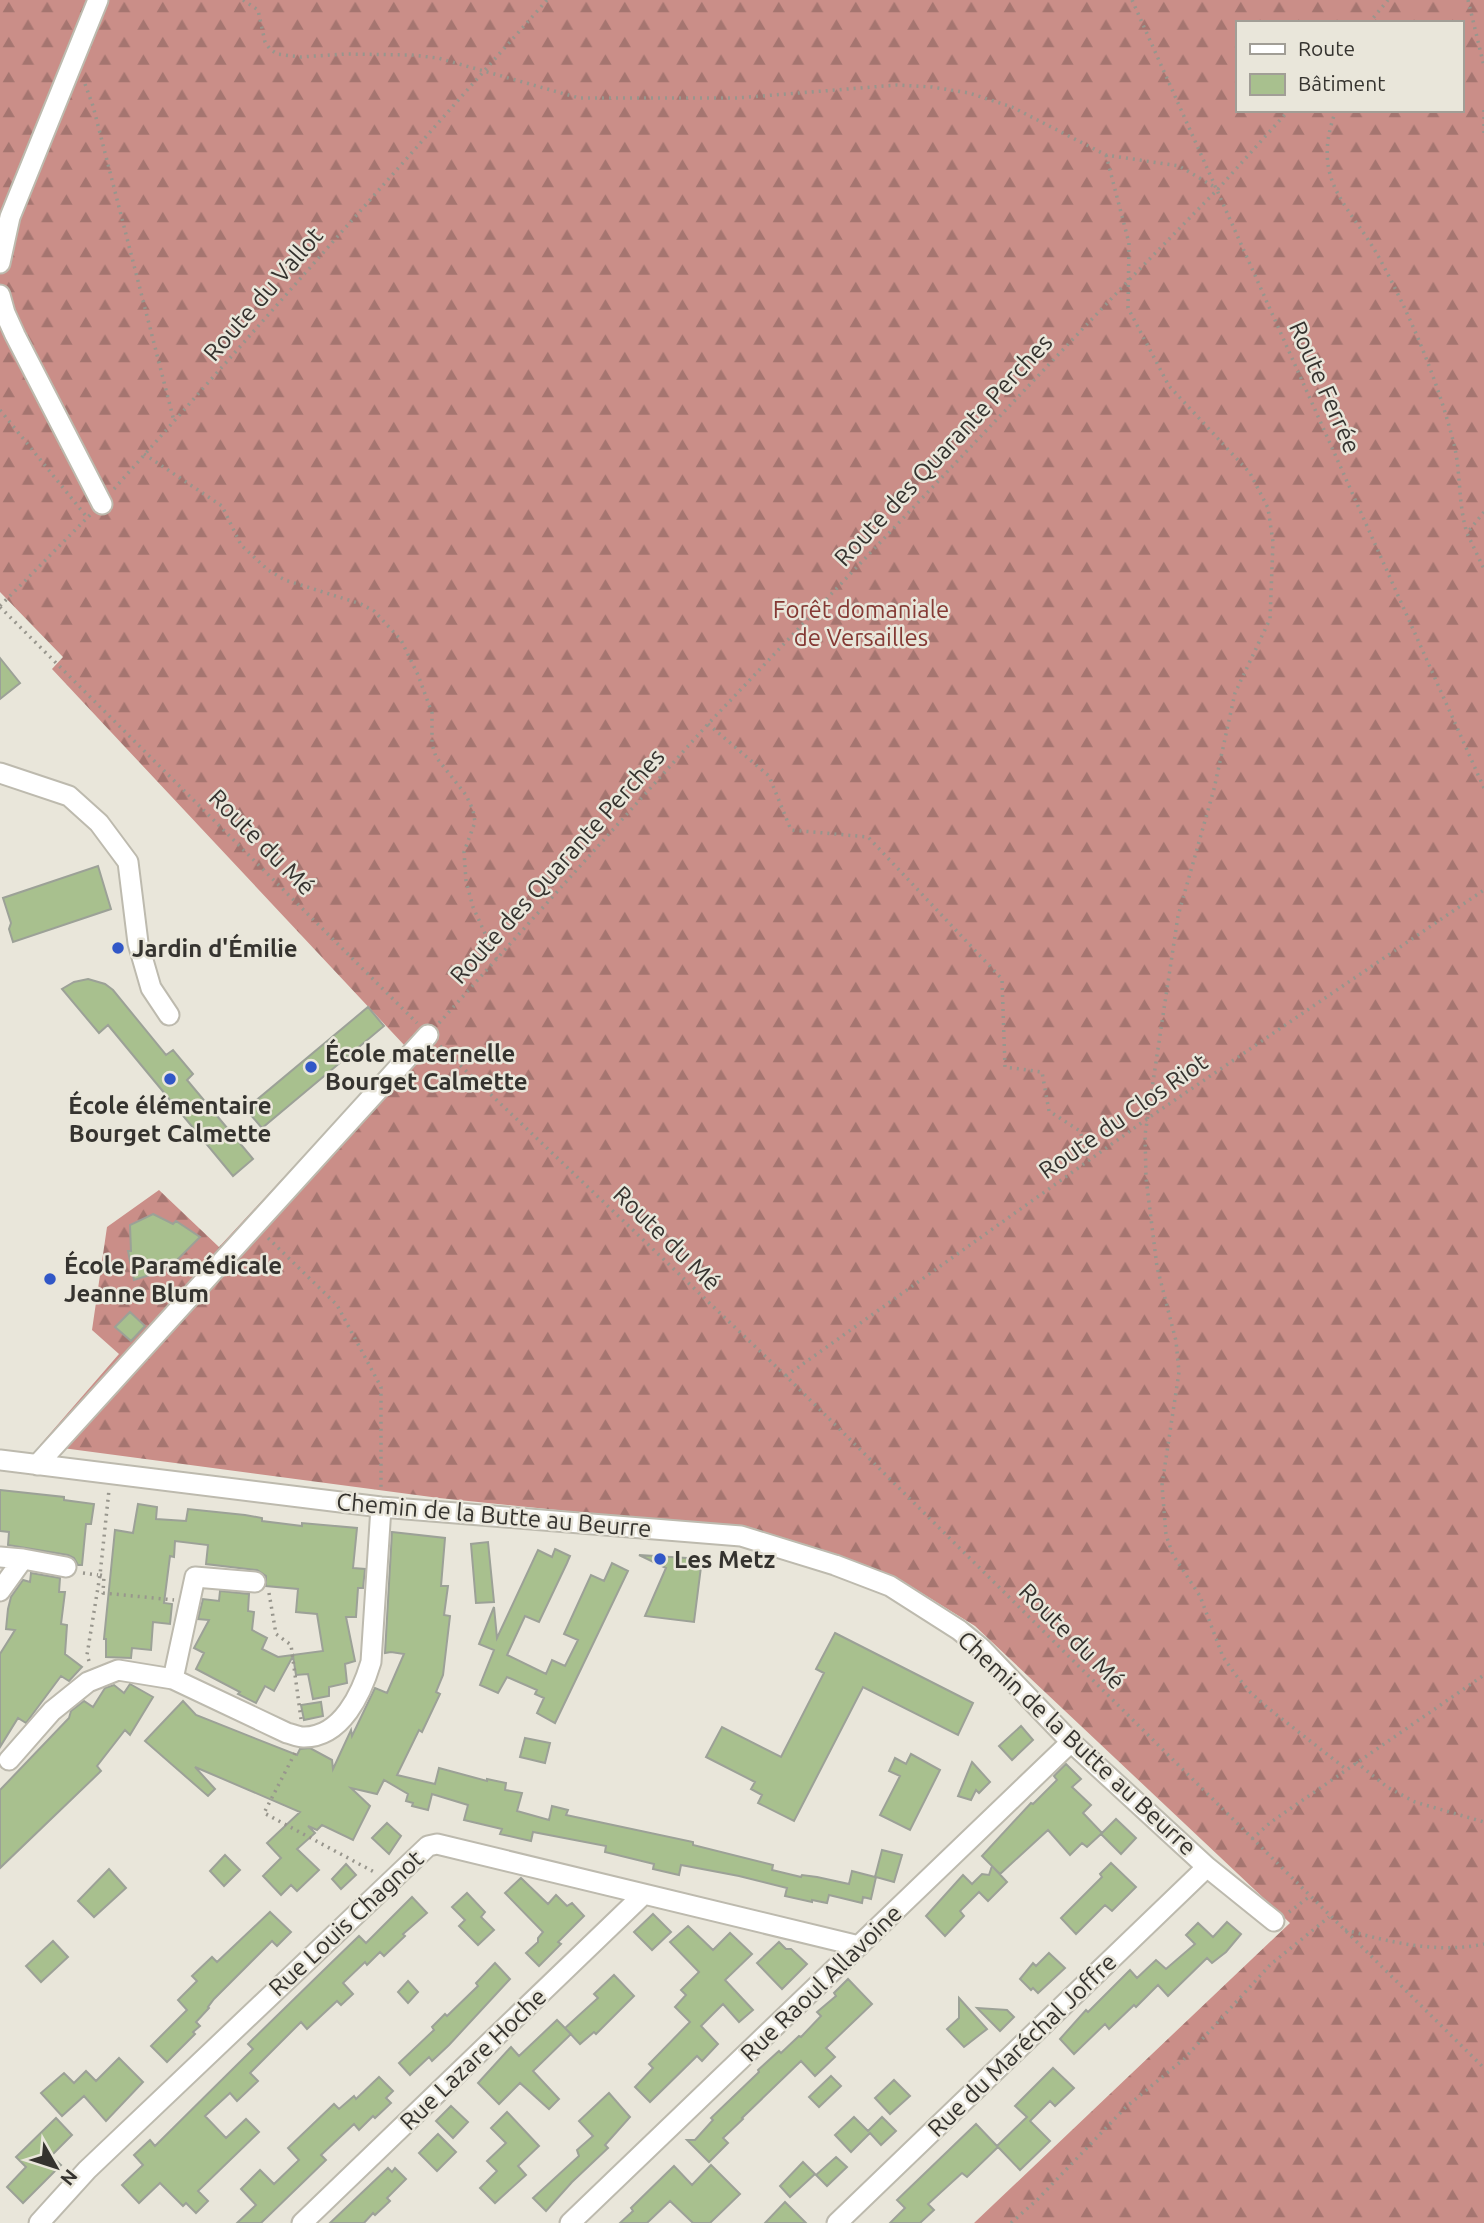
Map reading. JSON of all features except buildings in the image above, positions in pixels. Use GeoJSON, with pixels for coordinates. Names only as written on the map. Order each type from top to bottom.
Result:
{"type":"FeatureCollection","features":[{"type":"Feature","properties":{"kind":"street"},"geometry":{"type":"LineString","coordinates":[[0,263],[10,217],[99,0]]}},
{"type":"Feature","properties":{"kind":"street"},"geometry":{"type":"LineString","coordinates":[[0,295],[5,313],[94,511]]}},
{"type":"Feature","properties":{"kind":"street"},"geometry":{"type":"LineString","coordinates":[[0,773],[69,796],[99,823],[128,862],[138,943],[151,988],[169,1015]]}},
{"type":"Feature","properties":{"kind":"street"},"geometry":{"type":"LineString","coordinates":[[37,1465],[428,1035]]}},
{"type":"Feature","properties":{"kind":"street","name":"Chemin de la Butte au Beurre"},"geometry":{"type":"LineString","coordinates":[[0,1460],[381,1507],[741,1536],[835,1565],[890,1586],[960,1630],[981,1647],[1071,1742],[1208,1867],[1274,1921]]}},
{"type":"Feature","properties":{"kind":"street"},"geometry":{"type":"LineString","coordinates":[[9,1760],[52,1711],[88,1682],[118,1670],[173,1679],[287,1733],[303,1737],[335,1726],[351,1708],[364,1685],[371,1662],[381,1507]]}},
{"type":"Feature","properties":{"kind":"street"},"geometry":{"type":"LineString","coordinates":[[0,1557],[66,1567]]}},
{"type":"Feature","properties":{"kind":"street"},"geometry":{"type":"LineString","coordinates":[[0,1591],[23,1559]]}},
{"type":"Feature","properties":{"kind":"street"},"geometry":{"type":"LineString","coordinates":[[173,1679],[195,1577],[255,1582]]}},
{"type":"Feature","properties":{"kind":"street","name":"Rue Raoul Allavoine"},"geometry":{"type":"LineString","coordinates":[[570,2223],[1071,1742]]}},
{"type":"Feature","properties":{"kind":"street","name":"Rue Louis Chagnot"},"geometry":{"type":"LineString","coordinates":[[39,2223],[87,2170],[428,1846],[437,1844],[859,1945]]}},
{"type":"Feature","properties":{"kind":"street","name":"Rue du Maréchal Joffre"},"geometry":{"type":"LineString","coordinates":[[837,2223],[1208,1867]]}},
{"type":"Feature","properties":{"kind":"street","name":"Rue Lazare Hoche"},"geometry":{"type":"LineString","coordinates":[[302,2223],[644,1894]]}},
{"type":"Feature","properties":{"kind":"path"},"geometry":{"type":"LineString","coordinates":[[243,0],[258,10],[265,42],[277,54],[300,57],[346,54],[438,58],[579,98],[737,98],[897,85],[969,93],[1012,107],[1106,155],[1179,166],[1218,189]]}},
{"type":"Feature","properties":{"kind":"path","name":"Route du Vallot"},"geometry":{"type":"LineString","coordinates":[[0,606],[94,511],[547,0]]}},
{"type":"Feature","properties":{"kind":"path","name":"Route Ferrée"},"geometry":{"type":"LineString","coordinates":[[1132,0],[1484,788]]}},
{"type":"Feature","properties":{"kind":"path"},"geometry":{"type":"LineString","coordinates":[[1370,21],[1386,0]]}},
{"type":"Feature","properties":{"kind":"path"},"geometry":{"type":"LineString","coordinates":[[1468,0],[1484,66]]}},
{"type":"Feature","properties":{"kind":"path"},"geometry":{"type":"LineString","coordinates":[[85,78],[174,421]]}},
{"type":"Feature","properties":{"kind":"path"},"geometry":{"type":"LineString","coordinates":[[1484,110],[1484,134]]}},
{"type":"Feature","properties":{"kind":"path","name":"Route des Quarante Perches"},"geometry":{"type":"LineString","coordinates":[[428,1035],[708,724],[1218,189],[1287,112]]}},
{"type":"Feature","properties":{"kind":"path"},"geometry":{"type":"LineString","coordinates":[[1335,112],[1328,139],[1331,182],[1339,199],[1378,256],[1419,340],[1453,442],[1459,467],[1461,513],[1484,569]]}},
{"type":"Feature","properties":{"kind":"path"},"geometry":{"type":"LineString","coordinates":[[1106,155],[1129,243],[1128,308],[1169,386],[1250,473],[1268,509],[1273,542],[1270,619],[1235,693],[1214,789],[1178,916],[1145,1135],[1146,1178],[1157,1267],[1176,1341],[1179,1372],[1162,1485],[1166,1535],[1173,1555],[1200,1596],[1223,1657],[1235,1674],[1268,1708],[1346,1769]]}},
{"type":"Feature","properties":{"kind":"path"},"geometry":{"type":"LineString","coordinates":[[0,410],[94,511]]}},
{"type":"Feature","properties":{"kind":"path"},"geometry":{"type":"LineString","coordinates":[[144,454],[222,506],[241,545],[268,570],[285,580],[361,604],[374,611],[401,640],[432,713],[432,744],[436,757],[466,795],[473,810],[475,822],[464,852],[466,881],[473,906],[497,960]]}},
{"type":"Feature","properties":{"kind":"path"},"geometry":{"type":"LineString","coordinates":[[1467,533],[1484,512]]}},
{"type":"Feature","properties":{"kind":"path","name":"Route du Mé"},"geometry":{"type":"LineString","coordinates":[[0,606],[428,1035],[786,1376],[1484,2068]]}},
{"type":"Feature","properties":{"kind":"path"},"geometry":{"type":"LineString","coordinates":[[708,724],[769,776],[791,830],[868,837],[1002,979],[1005,1067],[1042,1072],[1049,1111],[1080,1131],[1089,1161]]}},
{"type":"Feature","properties":{"kind":"path","name":"Route du Clos Riot"},"geometry":{"type":"LineString","coordinates":[[786,1376],[1147,1119],[1484,890]]}},
{"type":"Feature","properties":{"kind":"path"},"geometry":{"type":"LineString","coordinates":[[254,1225],[337,1305],[381,1387],[381,1507]]}},
{"type":"Feature","properties":{"kind":"path"},"geometry":{"type":"LineString","coordinates":[[100,1677],[89,1663],[87,1655],[100,1575],[110,1473]]}},
{"type":"Feature","properties":{"kind":"path"},"geometry":{"type":"LineString","coordinates":[[100,1575],[104,1576],[103,1593],[190,1602]]}},
{"type":"Feature","properties":{"kind":"path"},"geometry":{"type":"LineString","coordinates":[[255,1582],[271,1594],[276,1634],[291,1645],[303,1737],[264,1813],[390,1880]]}},
{"type":"Feature","properties":{"kind":"path"},"geometry":{"type":"LineString","coordinates":[[1252,1839],[1271,1822],[1484,1675]]}},
{"type":"Feature","properties":{"kind":"path"},"geometry":{"type":"LineString","coordinates":[[1356,1762],[1387,1787],[1415,1802],[1484,1822]]}},
{"type":"Feature","properties":{"kind":"path"},"geometry":{"type":"LineString","coordinates":[[1274,1921],[1297,1908],[1309,1897]]}},
{"type":"Feature","properties":{"kind":"path"},"geometry":{"type":"LineString","coordinates":[[1011,2223],[1038,2199],[1126,2107],[1184,2059],[1270,1965],[1329,1917]]}},
{"type":"Feature","properties":{"kind":"path"},"geometry":{"type":"LineString","coordinates":[[1342,1929],[1411,1946],[1467,1948],[1484,1944]]}},
{"type":"Feature","properties":{"kind":"green space","name":"Forêt domaniale de Versailles"},"geometry":{"type":"Polygon","coordinates":[[[0,0],[1484,0],[1484,2223],[974,2223],[1290,1923],[975,1626],[904,1582],[744,1529],[439,1498],[40,1445],[119,1354],[92,1330],[107,1227],[159,1190],[219,1247],[405,1046],[52,669],[63,657],[0,592],[0,0]]]}},
{"type":"Feature","properties":{"kind":"place","name":"Jardin d'Émilie"},"geometry":{"type":"Point","coordinates":[118,948]}},
{"type":"Feature","properties":{"kind":"place","name":"École maternelle Bourget Calmette"},"geometry":{"type":"Point","coordinates":[311,1067]}},
{"type":"Feature","properties":{"kind":"place","name":"École élémentaire Bourget Calmette"},"geometry":{"type":"Point","coordinates":[170,1079]}},
{"type":"Feature","properties":{"kind":"place","name":"École Paramédicale Jeanne Blum"},"geometry":{"type":"Point","coordinates":[50,1279]}},
{"type":"Feature","properties":{"kind":"place","name":"Les Metz"},"geometry":{"type":"Point","coordinates":[660,1559]}}]}
